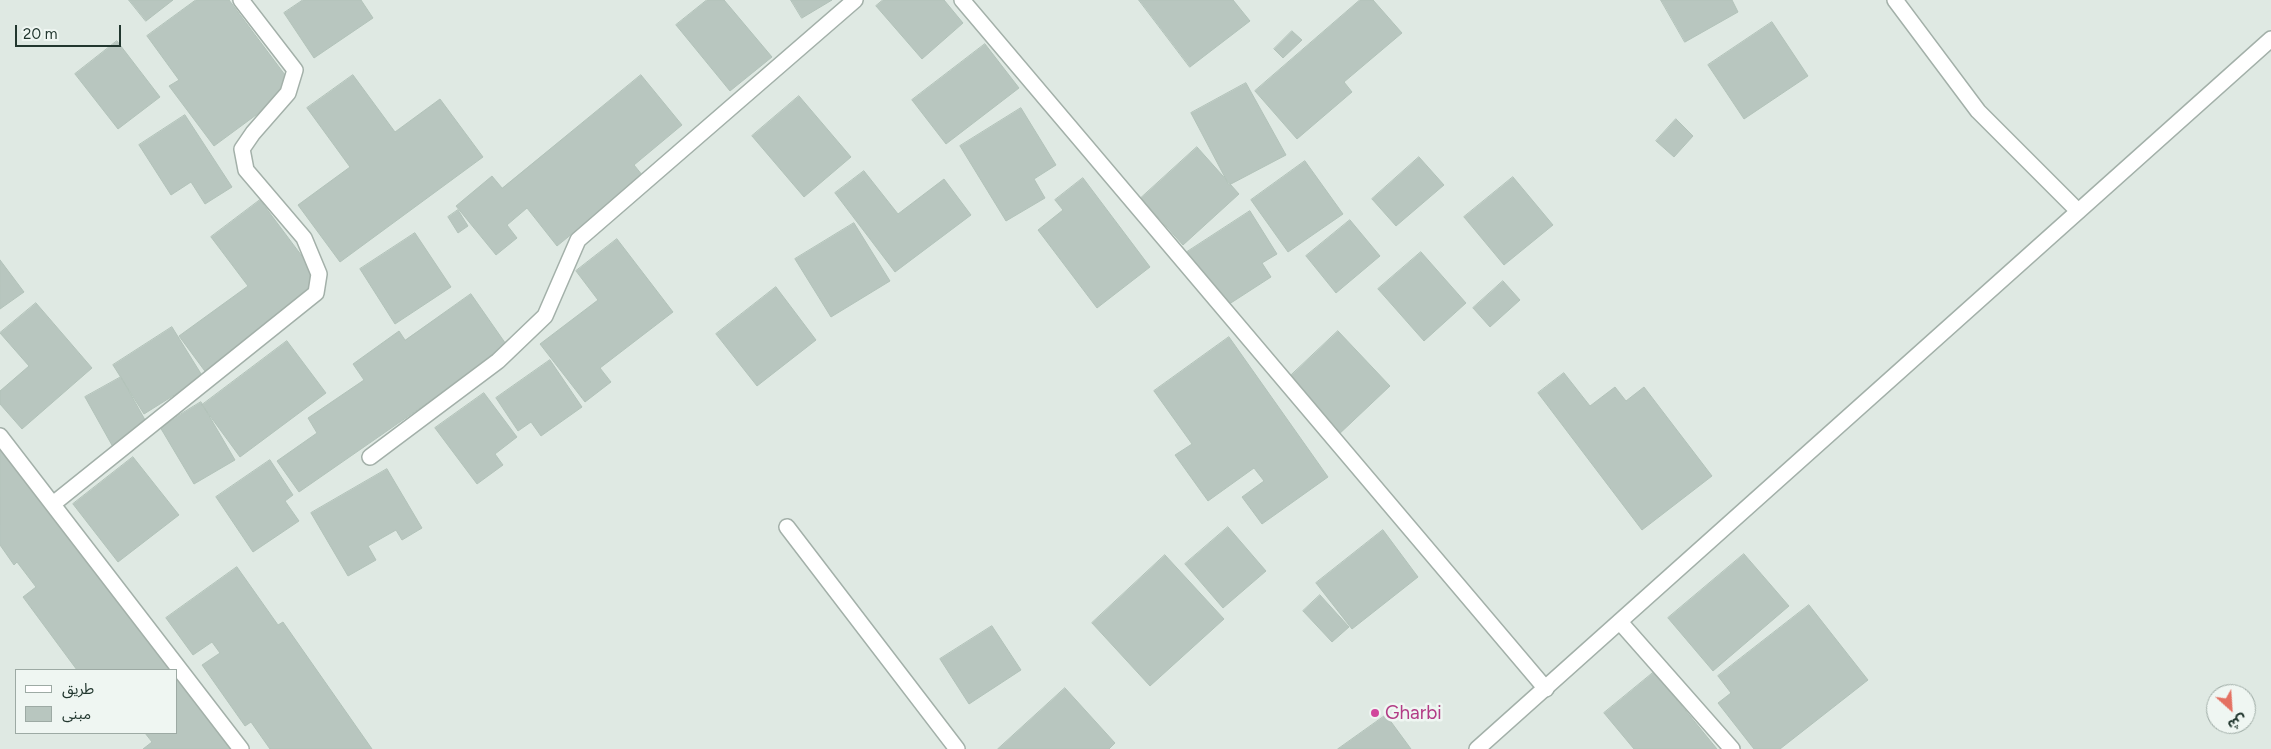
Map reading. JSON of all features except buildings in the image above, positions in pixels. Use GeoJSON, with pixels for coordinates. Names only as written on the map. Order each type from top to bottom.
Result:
{"type":"FeatureCollection","features":[{"type":"Feature","properties":{"kind":"street"},"geometry":{"type":"LineString","coordinates":[[53,504],[316,293],[319,274],[304,238],[246,170],[242,149],[253,133],[288,93],[295,70],[241,0]]}},
{"type":"Feature","properties":{"kind":"street"},"geometry":{"type":"LineString","coordinates":[[370,457],[498,361],[545,316],[578,240],[855,0]]}},
{"type":"Feature","properties":{"kind":"street"},"geometry":{"type":"LineString","coordinates":[[962,0],[1546,689]]}},
{"type":"Feature","properties":{"kind":"street"},"geometry":{"type":"LineString","coordinates":[[1895,0],[1978,111],[2078,211]]}},
{"type":"Feature","properties":{"kind":"street"},"geometry":{"type":"LineString","coordinates":[[1477,749],[2271,39]]}},
{"type":"Feature","properties":{"kind":"street"},"geometry":{"type":"LineString","coordinates":[[0,436],[241,749]]}},
{"type":"Feature","properties":{"kind":"street"},"geometry":{"type":"LineString","coordinates":[[786,527],[957,749]]}},
{"type":"Feature","properties":{"kind":"street"},"geometry":{"type":"LineString","coordinates":[[1620,622],[1732,749]]}},
{"type":"Feature","properties":{"kind":"place","name":"Gharbi"},"geometry":{"type":"Point","coordinates":[1375,713]}}]}
